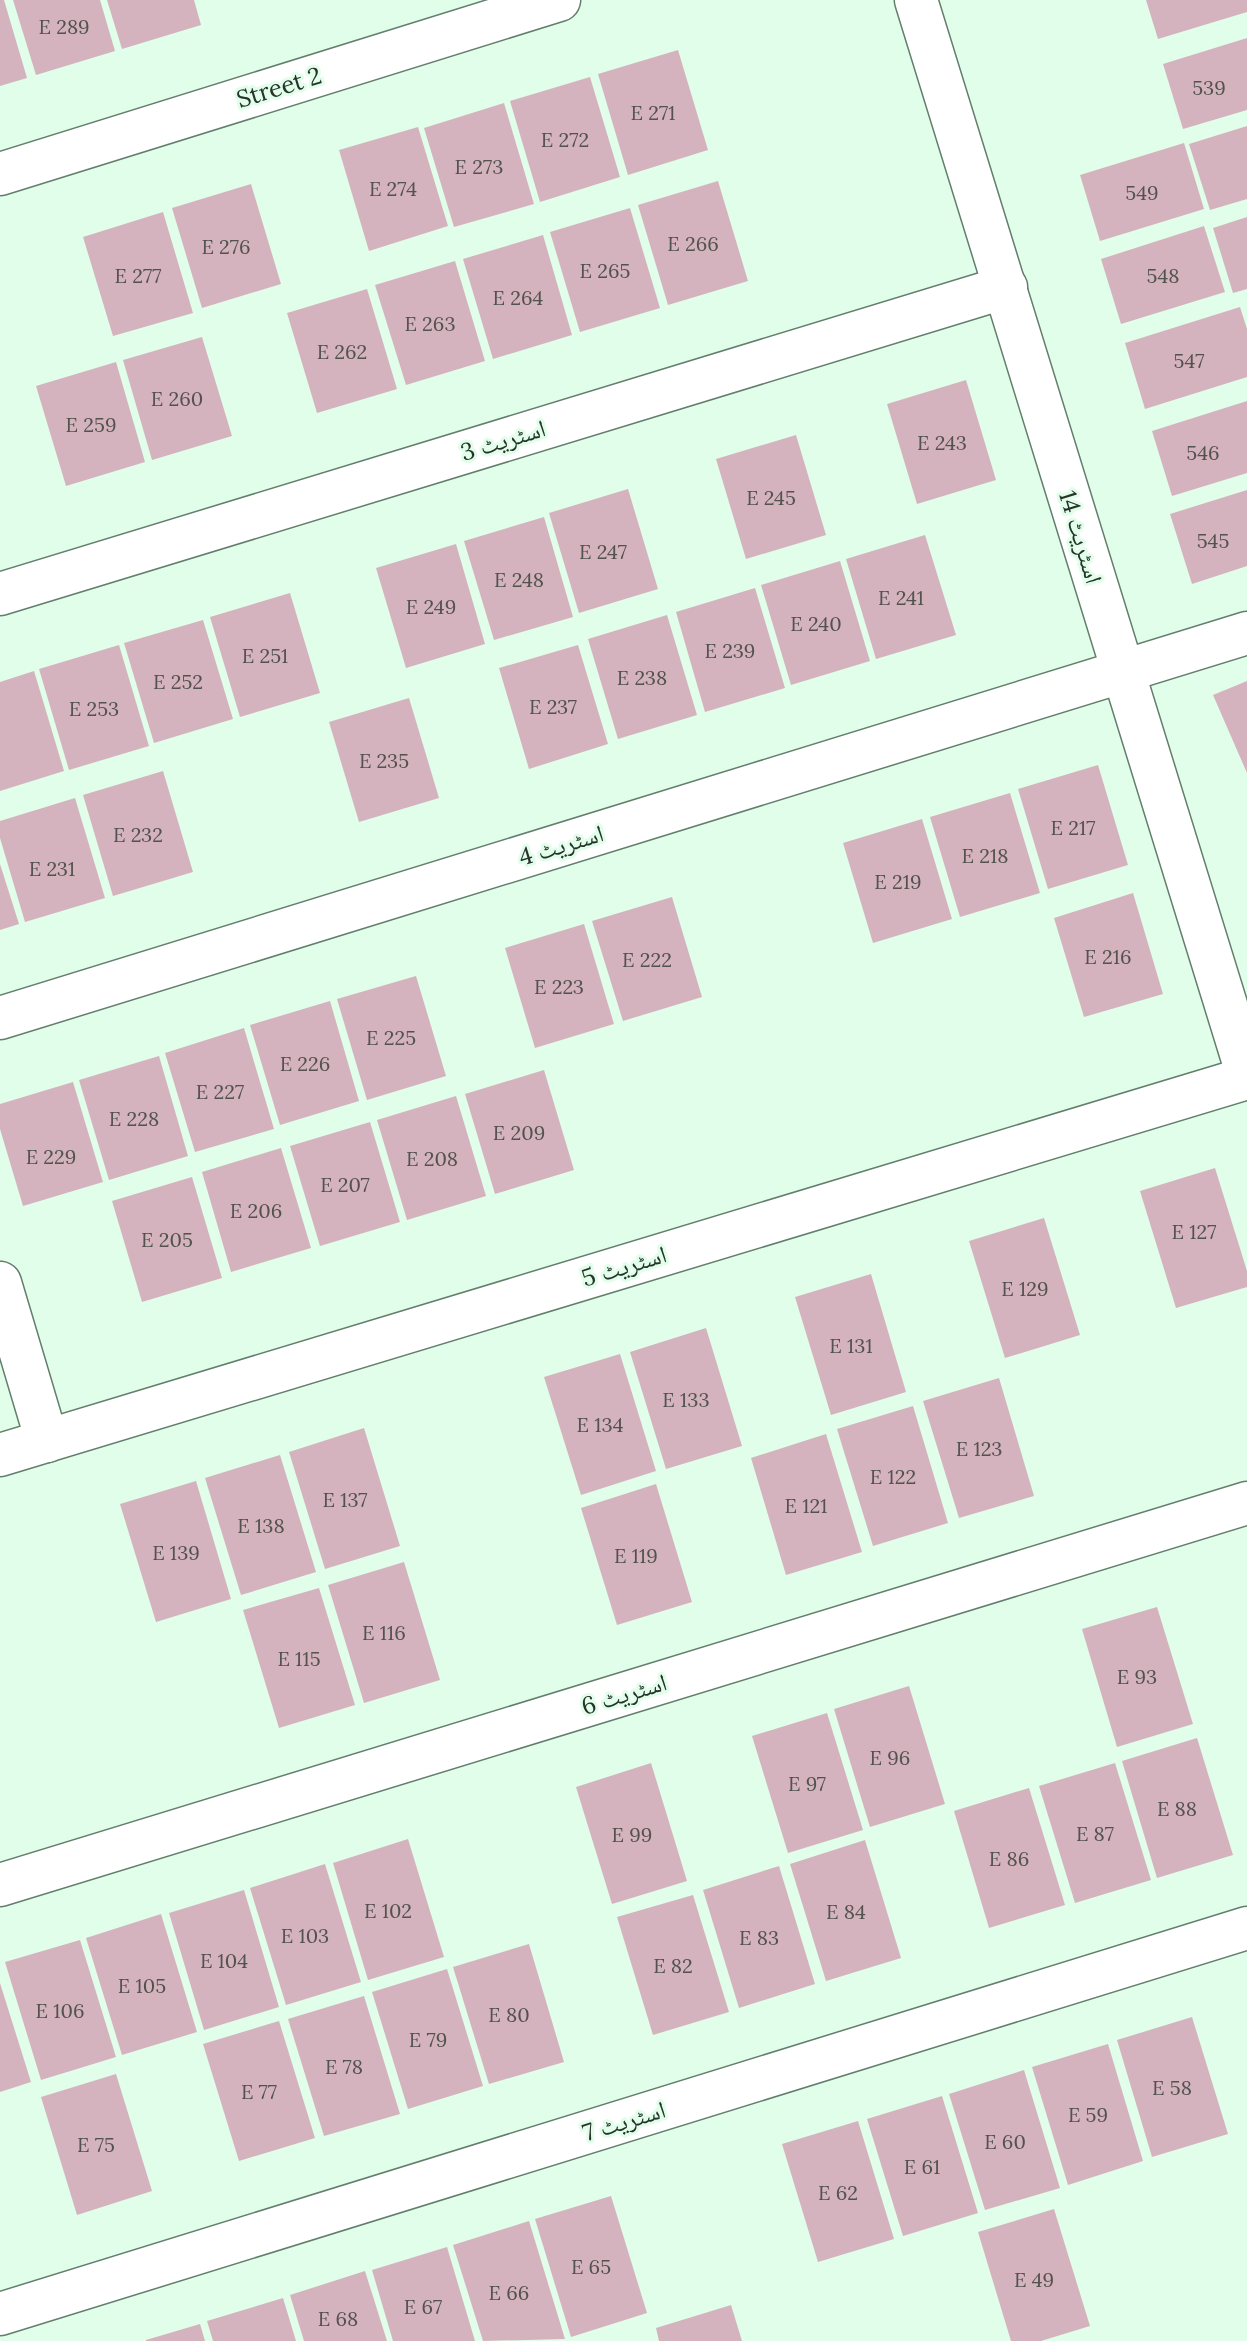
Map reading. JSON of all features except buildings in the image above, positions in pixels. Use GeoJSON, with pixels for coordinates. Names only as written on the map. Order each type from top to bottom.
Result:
{"type":"FeatureCollection","features":[{"type":"Feature","properties":{"kind":"street","name":"Street 2"},"geometry":{"type":"LineString","coordinates":[[0,174],[559,0]]}},
{"type":"Feature","properties":{"kind":"street","name":"اسٹریٹ 14"},"geometry":{"type":"LineString","coordinates":[[916,0],[1247,1076]]}},
{"type":"Feature","properties":{"kind":"street","name":"اسٹریٹ 3"},"geometry":{"type":"LineString","coordinates":[[0,594],[1006,287]]}},
{"type":"Feature","properties":{"kind":"street","name":"اسٹریٹ 4"},"geometry":{"type":"LineString","coordinates":[[0,1018],[1247,633]]}},
{"type":"Feature","properties":{"kind":"street","name":"اسٹریٹ 5"},"geometry":{"type":"LineString","coordinates":[[0,1455],[1247,1076]]}},
{"type":"Feature","properties":{"kind":"street"},"geometry":{"type":"LineString","coordinates":[[0,1283],[47,1441]]}},
{"type":"Feature","properties":{"kind":"street","name":"اسٹریٹ 6"},"geometry":{"type":"LineString","coordinates":[[0,1885],[1247,1503]]}},
{"type":"Feature","properties":{"kind":"street","name":"اسٹریٹ 7"},"geometry":{"type":"LineString","coordinates":[[0,2314],[1247,1928]]}}]}
